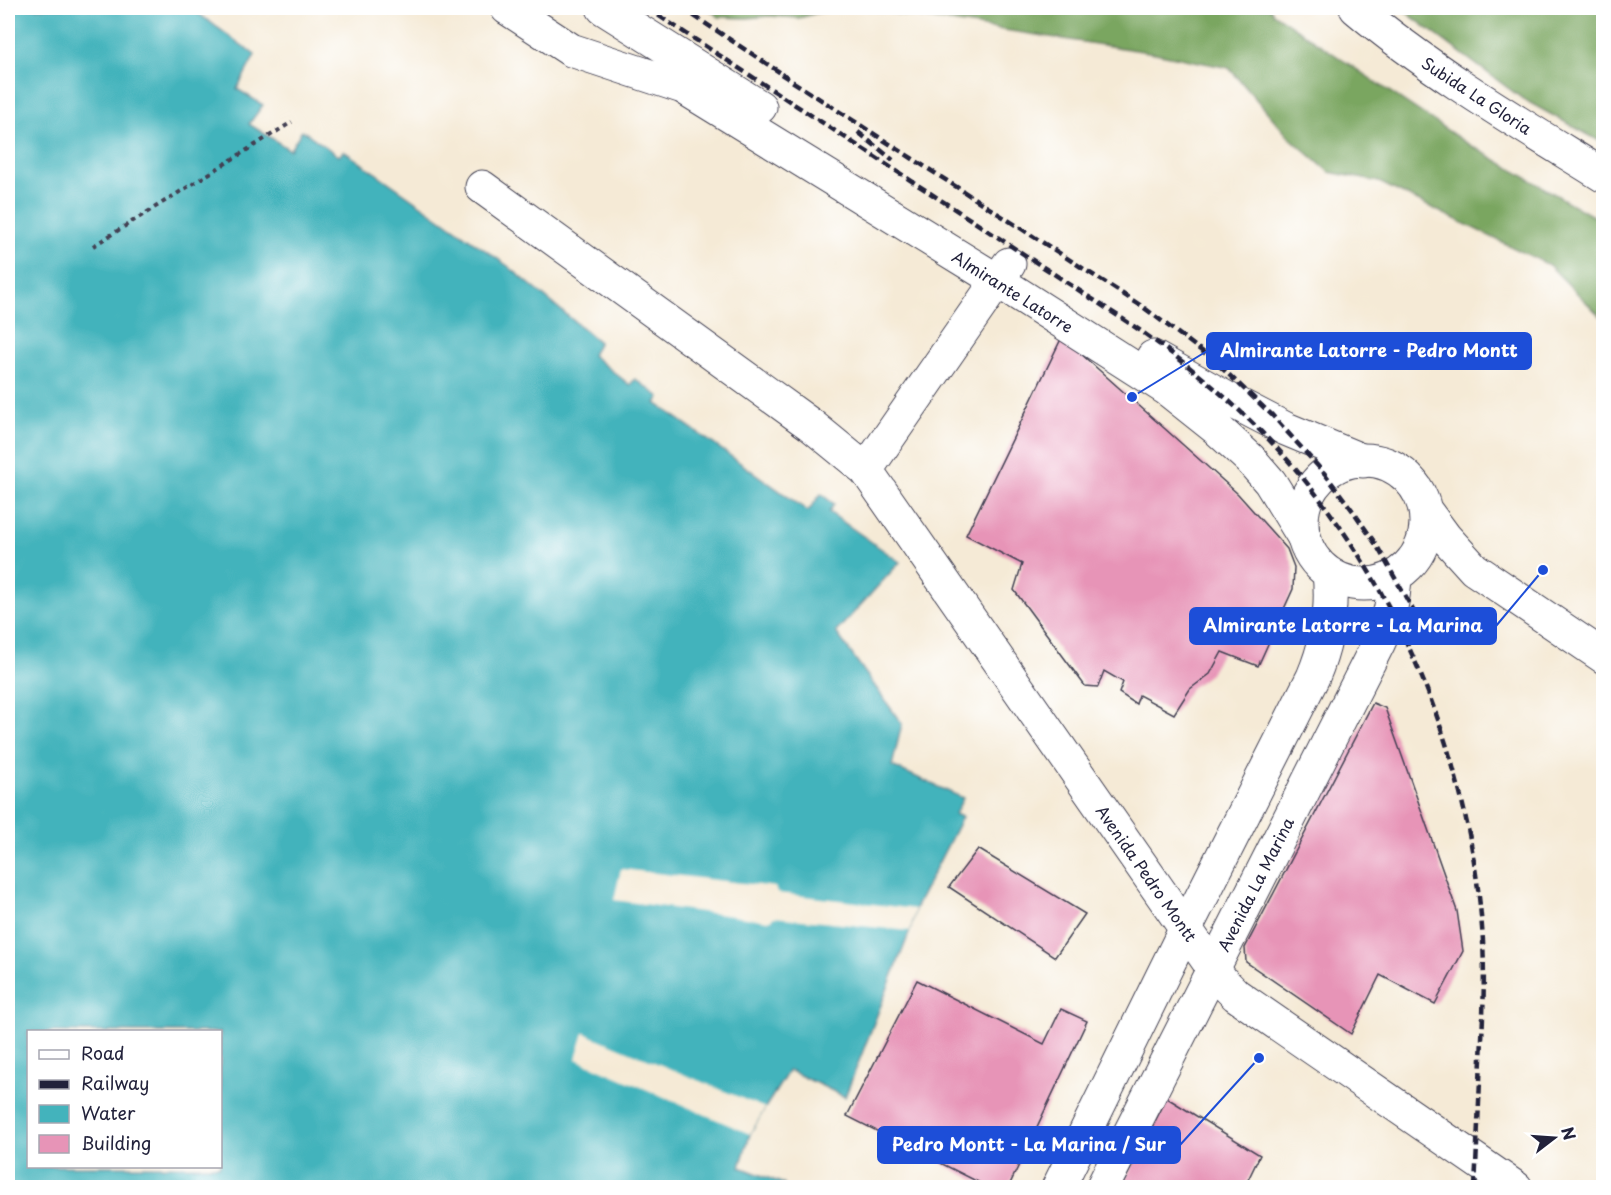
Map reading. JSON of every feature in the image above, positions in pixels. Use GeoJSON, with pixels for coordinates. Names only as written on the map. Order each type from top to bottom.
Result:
{"type":"FeatureCollection","features":[{"type":"Feature","properties":{"kind":"street"},"geometry":{"type":"LineString","coordinates":[[507,8],[571,50],[690,77]]}},
{"type":"Feature","properties":{"kind":"street"},"geometry":{"type":"LineString","coordinates":[[603,8],[690,77]]}},
{"type":"Feature","properties":{"kind":"street","name":"Subida La Gloria"},"geometry":{"type":"LineString","coordinates":[[1356,8],[1420,58],[1604,176]]}},
{"type":"Feature","properties":{"kind":"street","name":"Almirante Latorre"},"geometry":{"type":"LineString","coordinates":[[690,77],[1004,273],[1226,398],[1286,429],[1363,460]]}},
{"type":"Feature","properties":{"kind":"street","name":"Avenida Pedro Montt"},"geometry":{"type":"LineString","coordinates":[[482,187],[811,425],[866,470],[1212,968],[1236,995],[1516,1188]]}},
{"type":"Feature","properties":{"kind":"street"},"geometry":{"type":"LineString","coordinates":[[866,470],[1004,273]]}},
{"type":"Feature","properties":{"kind":"street","name":"Almirante Latorre"},"geometry":{"type":"LineString","coordinates":[[1004,273],[1167,389],[1250,459],[1270,482],[1314,558],[1329,573],[1340,579],[1364,584],[1376,583],[1421,565],[1456,565],[1474,569]]}},
{"type":"Feature","properties":{"kind":"street","name":"Almirante Latorre"},"geometry":{"type":"LineString","coordinates":[[1305,539],[1302,522],[1308,497],[1316,484],[1334,468],[1363,460],[1391,467],[1413,484],[1425,510],[1445,537],[1474,569],[1604,657]]}},
{"type":"Feature","properties":{"kind":"street","name":"Almirante Latorre"},"geometry":{"type":"LineString","coordinates":[[1400,573],[1416,557],[1423,542],[1426,526],[1425,510]]}},
{"type":"Feature","properties":{"kind":"street"},"geometry":{"type":"LineString","coordinates":[[1058,1188],[1319,663],[1329,626],[1331,603],[1329,573]]}},
{"type":"Feature","properties":{"kind":"street","name":"Avenida La Marina"},"geometry":{"type":"LineString","coordinates":[[1102,1188],[1386,627],[1400,573]]}},
{"type":"Feature","properties":{"kind":"path"},"geometry":{"type":"LineString","coordinates":[[93,246],[292,122]]}},
{"type":"Feature","properties":{"kind":"green space"},"geometry":{"type":"Polygon","coordinates":[[[707,8],[859,8],[821,12],[799,18],[769,16],[747,18],[719,17],[707,8]]]}},
{"type":"Feature","properties":{"kind":"green space"},"geometry":{"type":"Polygon","coordinates":[[[859,8],[1270,8],[1273,13],[1465,142],[1603,222],[1603,313],[1600,316],[1549,265],[1379,182],[1329,172],[1288,136],[1229,68],[1155,53],[859,8]]]}},
{"type":"Feature","properties":{"kind":"green space"},"geometry":{"type":"Polygon","coordinates":[[[1400,8],[1603,8],[1603,143],[1523,99],[1400,8]]]}},
{"type":"Feature","properties":{"kind":"water"},"geometry":{"type":"Polygon","coordinates":[[[8,8],[186,8],[199,14],[255,55],[237,89],[263,105],[249,124],[290,150],[302,130],[339,156],[344,151],[508,266],[599,342],[592,355],[630,385],[635,379],[660,397],[656,403],[808,511],[821,494],[834,504],[829,512],[900,562],[836,632],[902,724],[892,766],[963,798],[955,814],[962,817],[915,909],[910,931],[845,1097],[789,1070],[750,1134],[740,1167],[784,1184],[784,1187],[8,1187],[8,8]]]}},
{"type":"Feature","properties":{"kind":"pier"},"geometry":{"type":"Polygon","coordinates":[[[621,869],[775,887],[777,893],[915,909],[910,931],[774,917],[769,921],[614,900],[621,869]]]}},
{"type":"Feature","properties":{"kind":"pier"},"geometry":{"type":"Polygon","coordinates":[[[584,1033],[765,1108],[750,1134],[576,1059],[584,1033]]]}},
{"type":"Feature","properties":{"kind":"building"},"geometry":{"type":"Polygon","coordinates":[[[1062,337],[1238,494],[1287,549],[1294,567],[1293,589],[1258,666],[1222,652],[1210,674],[1190,689],[1174,714],[1139,695],[1136,704],[1119,693],[1123,682],[1104,671],[1098,687],[1085,686],[1014,590],[1022,564],[966,535],[1062,337]]]}},
{"type":"Feature","properties":{"kind":"building"},"geometry":{"type":"Polygon","coordinates":[[[1373,703],[1385,708],[1457,911],[1463,951],[1435,1004],[1380,975],[1351,1034],[1246,962],[1245,948],[1373,703]]]}},
{"type":"Feature","properties":{"kind":"building"},"geometry":{"type":"Polygon","coordinates":[[[978,849],[1085,914],[1055,957],[949,887],[978,849]]]}},
{"type":"Feature","properties":{"kind":"building"},"geometry":{"type":"Polygon","coordinates":[[[917,980],[1044,1044],[1061,1009],[1087,1021],[1008,1188],[990,1188],[847,1116],[917,980]]]}},
{"type":"Feature","properties":{"kind":"building"},"geometry":{"type":"Polygon","coordinates":[[[1167,1098],[1260,1155],[1244,1188],[1121,1188],[1167,1098]]]}},
{"type":"Feature","properties":{"kind":"railway"},"geometry":{"type":"LineString","coordinates":[[647,8],[1157,343],[1229,401],[1283,455],[1331,514],[1373,578],[1408,646],[1437,717],[1459,790],[1475,865],[1483,941],[1483,1015],[1475,1188]]}},
{"type":"Feature","properties":{"kind":"railway"},"geometry":{"type":"LineString","coordinates":[[682,8],[787,77]]}},
{"type":"Feature","properties":{"kind":"railway"},"geometry":{"type":"LineString","coordinates":[[781,74],[1143,307],[1211,358],[1272,415],[1325,474],[1377,546],[1418,619]]}},
{"type":"Feature","properties":{"kind":"railway"},"geometry":{"type":"LineString","coordinates":[[858,132],[893,160]]}},
{"type":"Feature","properties":{"kind":"place","name":"Almirante Latorre - Pedro Montt"},"geometry":{"type":"Point","coordinates":[1132,397]}},
{"type":"Feature","properties":{"kind":"place","name":"Almirante Latorre - La Marina"},"geometry":{"type":"Point","coordinates":[1543,570]}},
{"type":"Feature","properties":{"kind":"place","name":"Pedro Montt - La Marina / Sur"},"geometry":{"type":"Point","coordinates":[1259,1058]}}]}
